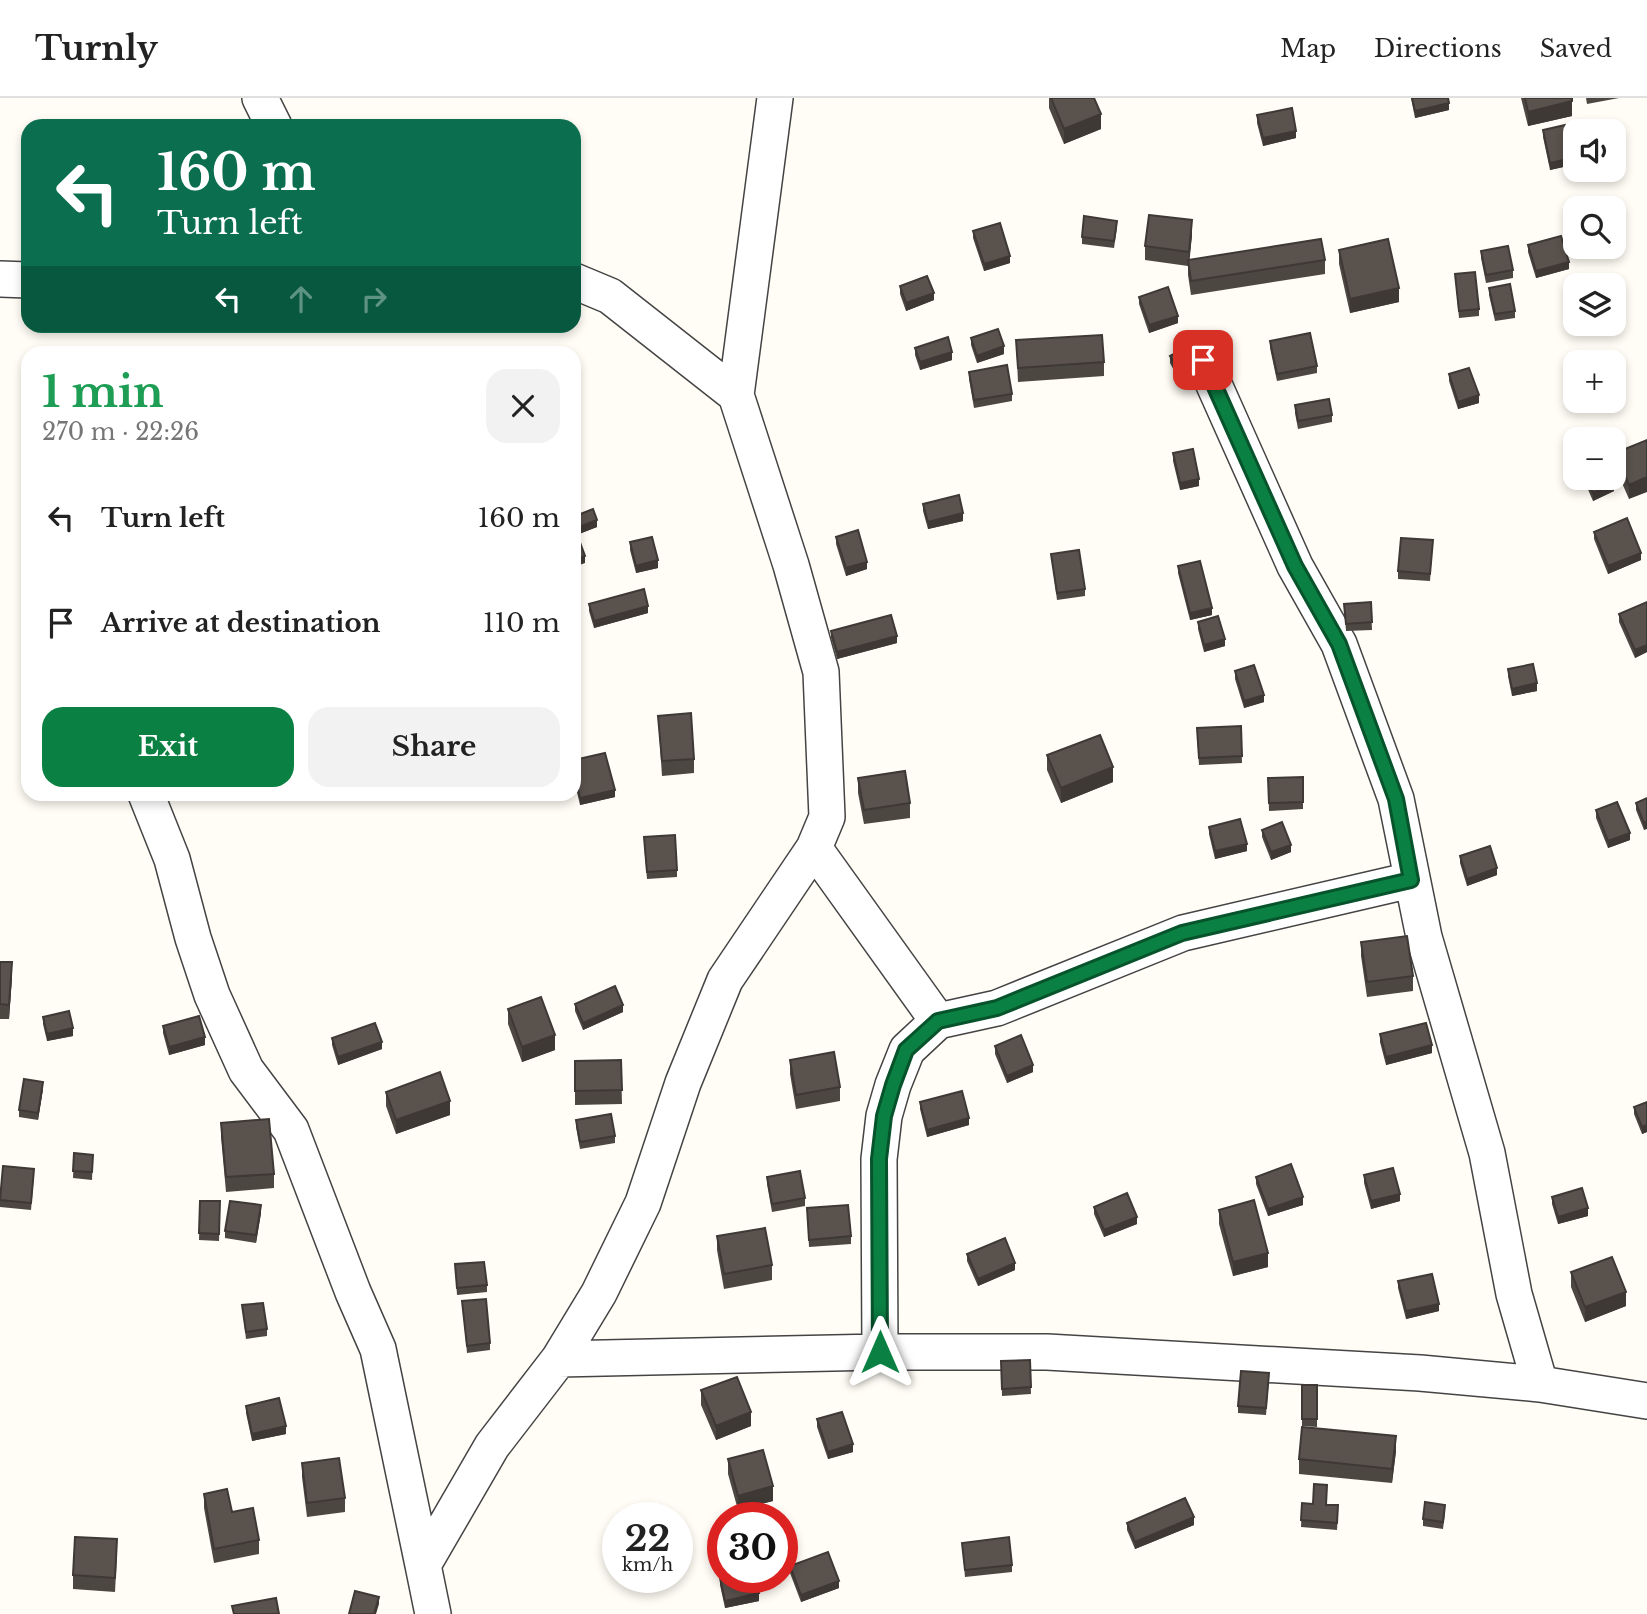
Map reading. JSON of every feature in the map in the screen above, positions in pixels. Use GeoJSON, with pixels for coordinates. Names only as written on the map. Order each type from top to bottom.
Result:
{"type":"FeatureCollection","features":[{"type":"Feature","properties":{"kind":"street"},"geometry":{"type":"LineString","coordinates":[[260,98],[270,119]]}},
{"type":"Feature","properties":{"kind":"street"},"geometry":{"type":"LineString","coordinates":[[423,1565],[492,1446],[559,1359],[599,1293],[643,1203],[683,1083],[725,980],[814,848],[827,817],[821,671],[791,565],[736,395],[775,98]]}},
{"type":"Feature","properties":{"kind":"street"},"geometry":{"type":"LineString","coordinates":[[0,279],[21,280]]}},
{"type":"Feature","properties":{"kind":"street"},"geometry":{"type":"LineString","coordinates":[[581,284],[610,296],[736,395]]}},
{"type":"Feature","properties":{"kind":"street"},"geometry":{"type":"LineString","coordinates":[[1203,360],[1295,566],[1339,644],[1396,799],[1424,937],[1487,1153],[1514,1294],[1540,1384]]}},
{"type":"Feature","properties":{"kind":"street"},"geometry":{"type":"LineString","coordinates":[[149,801],[172,859],[193,938],[212,995],[246,1070],[291,1130],[353,1292],[378,1349],[433,1614]]}},
{"type":"Feature","properties":{"kind":"street"},"geometry":{"type":"LineString","coordinates":[[814,848],[938,1021]]}},
{"type":"Feature","properties":{"kind":"street"},"geometry":{"type":"LineString","coordinates":[[880,1352],[879,1159],[884,1116],[906,1050],[938,1021],[997,1008],[1182,933],[1411,880]]}},
{"type":"Feature","properties":{"kind":"street"},"geometry":{"type":"LineString","coordinates":[[559,1359],[880,1352],[1047,1352],[1420,1373],[1540,1384],[1647,1401]]}},
{"type":"Feature","properties":{"kind":"building"},"geometry":{"type":"Polygon","coordinates":[[[1051,98],[1094,98],[1101,114],[1064,129],[1051,98]]]}},
{"type":"Feature","properties":{"kind":"building"},"geometry":{"type":"Polygon","coordinates":[[[1412,98],[1448,98],[1449,103],[1415,111],[1412,98]]]}},
{"type":"Feature","properties":{"kind":"building"},"geometry":{"type":"Polygon","coordinates":[[[1525,98],[1572,98],[1572,101],[1528,112],[1525,98]]]}},
{"type":"Feature","properties":{"kind":"building"},"geometry":{"type":"Polygon","coordinates":[[[1292,108],[1296,131],[1263,138],[1257,115],[1292,108]]]}},
{"type":"Feature","properties":{"kind":"building"},"geometry":{"type":"Polygon","coordinates":[[[1563,125],[1563,160],[1550,163],[1543,130],[1563,125]]]}},
{"type":"Feature","properties":{"kind":"building"},"geometry":{"type":"Polygon","coordinates":[[[1149,215],[1192,220],[1189,252],[1145,246],[1149,215]]]}},
{"type":"Feature","properties":{"kind":"building"},"geometry":{"type":"Polygon","coordinates":[[[1084,216],[1117,221],[1114,241],[1082,237],[1084,216]]]}},
{"type":"Feature","properties":{"kind":"building"},"geometry":{"type":"Polygon","coordinates":[[[1000,223],[1010,256],[984,264],[973,231],[1000,223]]]}},
{"type":"Feature","properties":{"kind":"building"},"geometry":{"type":"Polygon","coordinates":[[[1561,236],[1563,259],[1568,259],[1569,262],[1536,271],[1528,245],[1561,236]]]}},
{"type":"Feature","properties":{"kind":"building"},"geometry":{"type":"Polygon","coordinates":[[[1321,239],[1325,260],[1191,281],[1188,260],[1321,239]]]}},
{"type":"Feature","properties":{"kind":"building"},"geometry":{"type":"Polygon","coordinates":[[[1388,239],[1399,288],[1350,299],[1339,250],[1388,239]]]}},
{"type":"Feature","properties":{"kind":"building"},"geometry":{"type":"Polygon","coordinates":[[[1508,246],[1513,270],[1486,275],[1481,251],[1508,246]]]}},
{"type":"Feature","properties":{"kind":"building"},"geometry":{"type":"Polygon","coordinates":[[[1475,272],[1479,309],[1459,311],[1455,274],[1475,272]]]}},
{"type":"Feature","properties":{"kind":"building"},"geometry":{"type":"Polygon","coordinates":[[[927,276],[934,293],[906,303],[900,286],[927,276]]]}},
{"type":"Feature","properties":{"kind":"building"},"geometry":{"type":"Polygon","coordinates":[[[1510,284],[1515,311],[1495,314],[1489,288],[1510,284]]]}},
{"type":"Feature","properties":{"kind":"building"},"geometry":{"type":"Polygon","coordinates":[[[1168,287],[1178,316],[1149,325],[1139,297],[1168,287]]]}},
{"type":"Feature","properties":{"kind":"building"},"geometry":{"type":"Polygon","coordinates":[[[998,329],[1004,346],[977,356],[971,338],[998,329]]]}},
{"type":"Feature","properties":{"kind":"building"},"geometry":{"type":"Polygon","coordinates":[[[1310,333],[1317,366],[1277,374],[1270,341],[1310,333]]]}},
{"type":"Feature","properties":{"kind":"building"},"geometry":{"type":"Polygon","coordinates":[[[1102,335],[1104,362],[1018,368],[1016,340],[1102,335]]]}},
{"type":"Feature","properties":{"kind":"building"},"geometry":{"type":"Polygon","coordinates":[[[948,337],[952,352],[920,362],[915,348],[948,337]]]}},
{"type":"Feature","properties":{"kind":"building"},"geometry":{"type":"Polygon","coordinates":[[[1191,345],[1202,366],[1181,377],[1170,356],[1191,345]]]}},
{"type":"Feature","properties":{"kind":"building"},"geometry":{"type":"Polygon","coordinates":[[[1007,365],[1012,394],[974,400],[969,372],[1007,365]]]}},
{"type":"Feature","properties":{"kind":"building"},"geometry":{"type":"Polygon","coordinates":[[[1469,368],[1479,395],[1458,402],[1449,374],[1469,368]]]}},
{"type":"Feature","properties":{"kind":"building"},"geometry":{"type":"Polygon","coordinates":[[[1329,399],[1332,415],[1298,421],[1295,405],[1329,399]]]}},
{"type":"Feature","properties":{"kind":"building"},"geometry":{"type":"Polygon","coordinates":[[[1647,440],[1647,477],[1629,485],[1626,478],[1626,449],[1647,440]]]}},
{"type":"Feature","properties":{"kind":"building"},"geometry":{"type":"Polygon","coordinates":[[[1193,449],[1199,479],[1180,483],[1173,453],[1193,449]]]}},
{"type":"Feature","properties":{"kind":"building"},"geometry":{"type":"Polygon","coordinates":[[[959,495],[963,513],[928,522],[923,504],[959,495]]]}},
{"type":"Feature","properties":{"kind":"building"},"geometry":{"type":"Polygon","coordinates":[[[593,509],[597,520],[581,526],[581,514],[593,509]]]}},
{"type":"Feature","properties":{"kind":"building"},"geometry":{"type":"Polygon","coordinates":[[[1627,518],[1641,553],[1608,566],[1594,532],[1627,518]]]}},
{"type":"Feature","properties":{"kind":"building"},"geometry":{"type":"Polygon","coordinates":[[[858,530],[867,562],[846,568],[836,537],[858,530]]]}},
{"type":"Feature","properties":{"kind":"building"},"geometry":{"type":"Polygon","coordinates":[[[652,537],[658,560],[636,566],[630,542],[652,537]]]}},
{"type":"Feature","properties":{"kind":"building"},"geometry":{"type":"Polygon","coordinates":[[[1401,538],[1433,540],[1430,574],[1398,571],[1401,538]]]}},
{"type":"Feature","properties":{"kind":"building"},"geometry":{"type":"Polygon","coordinates":[[[1079,550],[1085,589],[1057,593],[1051,554],[1079,550]]]}},
{"type":"Feature","properties":{"kind":"building"},"geometry":{"type":"Polygon","coordinates":[[[1200,561],[1212,608],[1190,613],[1178,566],[1200,561]]]}},
{"type":"Feature","properties":{"kind":"building"},"geometry":{"type":"Polygon","coordinates":[[[644,589],[648,606],[594,621],[589,604],[644,589]]]}},
{"type":"Feature","properties":{"kind":"building"},"geometry":{"type":"Polygon","coordinates":[[[1371,602],[1372,622],[1346,624],[1344,604],[1371,602]]]}},
{"type":"Feature","properties":{"kind":"building"},"geometry":{"type":"Polygon","coordinates":[[[1647,602],[1647,645],[1635,650],[1619,614],[1647,602]]]}},
{"type":"Feature","properties":{"kind":"building"},"geometry":{"type":"Polygon","coordinates":[[[891,615],[897,636],[837,652],[831,631],[891,615]]]}},
{"type":"Feature","properties":{"kind":"building"},"geometry":{"type":"Polygon","coordinates":[[[1218,616],[1225,639],[1204,645],[1198,622],[1218,616]]]}},
{"type":"Feature","properties":{"kind":"building"},"geometry":{"type":"Polygon","coordinates":[[[1533,664],[1537,683],[1512,689],[1508,669],[1533,664]]]}},
{"type":"Feature","properties":{"kind":"building"},"geometry":{"type":"Polygon","coordinates":[[[1254,665],[1264,695],[1244,701],[1235,671],[1254,665]]]}},
{"type":"Feature","properties":{"kind":"building"},"geometry":{"type":"Polygon","coordinates":[[[691,713],[694,759],[662,761],[658,716],[691,713]]]}},
{"type":"Feature","properties":{"kind":"building"},"geometry":{"type":"Polygon","coordinates":[[[1241,726],[1242,756],[1199,758],[1197,728],[1241,726]]]}},
{"type":"Feature","properties":{"kind":"building"},"geometry":{"type":"Polygon","coordinates":[[[1100,735],[1113,767],[1061,788],[1047,755],[1100,735]]]}},
{"type":"Feature","properties":{"kind":"building"},"geometry":{"type":"Polygon","coordinates":[[[605,753],[615,790],[581,798],[581,758],[605,753]]]}},
{"type":"Feature","properties":{"kind":"building"},"geometry":{"type":"Polygon","coordinates":[[[905,771],[910,803],[864,810],[858,778],[905,771]]]}},
{"type":"Feature","properties":{"kind":"building"},"geometry":{"type":"Polygon","coordinates":[[[1303,777],[1303,802],[1269,803],[1268,778],[1303,777]]]}},
{"type":"Feature","properties":{"kind":"building"},"geometry":{"type":"Polygon","coordinates":[[[1647,798],[1647,822],[1644,823],[1636,803],[1647,798]]]}},
{"type":"Feature","properties":{"kind":"building"},"geometry":{"type":"Polygon","coordinates":[[[1617,802],[1630,833],[1608,841],[1596,810],[1617,802]]]}},
{"type":"Feature","properties":{"kind":"building"},"geometry":{"type":"Polygon","coordinates":[[[1240,819],[1247,844],[1215,851],[1209,827],[1240,819]]]}},
{"type":"Feature","properties":{"kind":"building"},"geometry":{"type":"Polygon","coordinates":[[[1282,822],[1291,845],[1271,852],[1262,830],[1282,822]]]}},
{"type":"Feature","properties":{"kind":"building"},"geometry":{"type":"Polygon","coordinates":[[[675,835],[677,870],[647,872],[644,837],[675,835]]]}},
{"type":"Feature","properties":{"kind":"building"},"geometry":{"type":"Polygon","coordinates":[[[1490,846],[1497,868],[1467,879],[1460,856],[1490,846]]]}},
{"type":"Feature","properties":{"kind":"building"},"geometry":{"type":"Polygon","coordinates":[[[1407,936],[1413,976],[1367,982],[1361,942],[1407,936]]]}},
{"type":"Feature","properties":{"kind":"building"},"geometry":{"type":"Polygon","coordinates":[[[0,962],[12,962],[9,1005],[0,1004],[0,962]]]}},
{"type":"Feature","properties":{"kind":"building"},"geometry":{"type":"Polygon","coordinates":[[[615,986],[623,1005],[583,1023],[575,1004],[615,986]]]}},
{"type":"Feature","properties":{"kind":"building"},"geometry":{"type":"Polygon","coordinates":[[[541,997],[555,1035],[522,1047],[508,1009],[541,997]]]}},
{"type":"Feature","properties":{"kind":"building"},"geometry":{"type":"Polygon","coordinates":[[[69,1011],[73,1028],[47,1034],[43,1017],[69,1011]]]}},
{"type":"Feature","properties":{"kind":"building"},"geometry":{"type":"Polygon","coordinates":[[[199,1016],[205,1037],[169,1047],[163,1026],[199,1016]]]}},
{"type":"Feature","properties":{"kind":"building"},"geometry":{"type":"Polygon","coordinates":[[[375,1023],[382,1042],[338,1057],[332,1038],[375,1023]]]}},
{"type":"Feature","properties":{"kind":"building"},"geometry":{"type":"Polygon","coordinates":[[[1426,1023],[1432,1045],[1386,1057],[1380,1034],[1426,1023]]]}},
{"type":"Feature","properties":{"kind":"building"},"geometry":{"type":"Polygon","coordinates":[[[1021,1035],[1033,1065],[1007,1076],[995,1046],[1021,1035]]]}},
{"type":"Feature","properties":{"kind":"building"},"geometry":{"type":"Polygon","coordinates":[[[834,1052],[840,1087],[796,1095],[790,1060],[834,1052]]]}},
{"type":"Feature","properties":{"kind":"building"},"geometry":{"type":"Polygon","coordinates":[[[621,1060],[622,1090],[575,1091],[575,1061],[621,1060]]]}},
{"type":"Feature","properties":{"kind":"building"},"geometry":{"type":"Polygon","coordinates":[[[440,1072],[450,1101],[396,1120],[386,1092],[440,1072]]]}},
{"type":"Feature","properties":{"kind":"building"},"geometry":{"type":"Polygon","coordinates":[[[24,1079],[43,1082],[38,1113],[19,1110],[24,1079]]]}},
{"type":"Feature","properties":{"kind":"building"},"geometry":{"type":"Polygon","coordinates":[[[962,1091],[969,1118],[927,1130],[920,1102],[962,1091]]]}},
{"type":"Feature","properties":{"kind":"building"},"geometry":{"type":"Polygon","coordinates":[[[1647,1102],[1647,1125],[1642,1127],[1634,1107],[1647,1102]]]}},
{"type":"Feature","properties":{"kind":"building"},"geometry":{"type":"Polygon","coordinates":[[[611,1114],[615,1136],[580,1142],[576,1120],[611,1114]]]}},
{"type":"Feature","properties":{"kind":"building"},"geometry":{"type":"Polygon","coordinates":[[[269,1119],[274,1174],[226,1177],[221,1123],[269,1119]]]}},
{"type":"Feature","properties":{"kind":"building"},"geometry":{"type":"Polygon","coordinates":[[[74,1153],[93,1155],[92,1172],[73,1171],[74,1153]]]}},
{"type":"Feature","properties":{"kind":"building"},"geometry":{"type":"Polygon","coordinates":[[[1291,1164],[1303,1197],[1268,1209],[1256,1177],[1291,1164]]]}},
{"type":"Feature","properties":{"kind":"building"},"geometry":{"type":"Polygon","coordinates":[[[3,1166],[34,1169],[31,1203],[0,1200],[3,1166]]]}},
{"type":"Feature","properties":{"kind":"building"},"geometry":{"type":"Polygon","coordinates":[[[1393,1168],[1400,1194],[1371,1201],[1364,1175],[1393,1168]]]}},
{"type":"Feature","properties":{"kind":"building"},"geometry":{"type":"Polygon","coordinates":[[[800,1171],[805,1198],[772,1204],[767,1177],[800,1171]]]}},
{"type":"Feature","properties":{"kind":"building"},"geometry":{"type":"Polygon","coordinates":[[[1582,1188],[1588,1208],[1558,1217],[1552,1197],[1582,1188]]]}},
{"type":"Feature","properties":{"kind":"building"},"geometry":{"type":"Polygon","coordinates":[[[1127,1193],[1137,1217],[1104,1230],[1094,1207],[1127,1193]]]}},
{"type":"Feature","properties":{"kind":"building"},"geometry":{"type":"Polygon","coordinates":[[[1254,1200],[1268,1253],[1233,1262],[1219,1210],[1254,1200]]]}},
{"type":"Feature","properties":{"kind":"building"},"geometry":{"type":"Polygon","coordinates":[[[200,1201],[220,1201],[219,1234],[199,1233],[200,1201]]]}},
{"type":"Feature","properties":{"kind":"building"},"geometry":{"type":"Polygon","coordinates":[[[230,1201],[261,1205],[256,1235],[225,1231],[230,1201]]]}},
{"type":"Feature","properties":{"kind":"building"},"geometry":{"type":"Polygon","coordinates":[[[848,1205],[851,1236],[809,1240],[807,1208],[848,1205]]]}},
{"type":"Feature","properties":{"kind":"building"},"geometry":{"type":"Polygon","coordinates":[[[765,1228],[772,1265],[724,1274],[717,1236],[765,1228]]]}},
{"type":"Feature","properties":{"kind":"building"},"geometry":{"type":"Polygon","coordinates":[[[1005,1238],[1015,1263],[978,1279],[967,1254],[1005,1238]]]}},
{"type":"Feature","properties":{"kind":"building"},"geometry":{"type":"Polygon","coordinates":[[[1612,1257],[1626,1292],[1585,1307],[1571,1272],[1612,1257]]]}},
{"type":"Feature","properties":{"kind":"building"},"geometry":{"type":"Polygon","coordinates":[[[484,1262],[487,1285],[457,1288],[455,1264],[484,1262]]]}},
{"type":"Feature","properties":{"kind":"building"},"geometry":{"type":"Polygon","coordinates":[[[1432,1274],[1439,1304],[1406,1311],[1398,1281],[1432,1274]]]}},
{"type":"Feature","properties":{"kind":"building"},"geometry":{"type":"Polygon","coordinates":[[[486,1299],[490,1343],[467,1346],[462,1301],[486,1299]]]}},
{"type":"Feature","properties":{"kind":"building"},"geometry":{"type":"Polygon","coordinates":[[[263,1303],[267,1329],[246,1332],[242,1305],[263,1303]]]}},
{"type":"Feature","properties":{"kind":"building"},"geometry":{"type":"Polygon","coordinates":[[[1030,1360],[1031,1387],[1002,1389],[1001,1361],[1030,1360]]]}},
{"type":"Feature","properties":{"kind":"building"},"geometry":{"type":"Polygon","coordinates":[[[1241,1371],[1269,1373],[1266,1408],[1238,1406],[1241,1371]]]}},
{"type":"Feature","properties":{"kind":"building"},"geometry":{"type":"Polygon","coordinates":[[[737,1377],[751,1412],[716,1426],[701,1390],[737,1377]]]}},
{"type":"Feature","properties":{"kind":"building"},"geometry":{"type":"Polygon","coordinates":[[[1302,1385],[1317,1385],[1317,1419],[1302,1419],[1302,1385]]]}},
{"type":"Feature","properties":{"kind":"building"},"geometry":{"type":"Polygon","coordinates":[[[279,1398],[286,1426],[252,1434],[246,1406],[279,1398]]]}},
{"type":"Feature","properties":{"kind":"building"},"geometry":{"type":"Polygon","coordinates":[[[842,1412],[853,1444],[828,1452],[817,1419],[842,1412]]]}},
{"type":"Feature","properties":{"kind":"building"},"geometry":{"type":"Polygon","coordinates":[[[1302,1427],[1396,1436],[1392,1469],[1299,1459],[1302,1427]]]}},
{"type":"Feature","properties":{"kind":"building"},"geometry":{"type":"Polygon","coordinates":[[[763,1450],[773,1486],[738,1496],[728,1459],[763,1450]]]}},
{"type":"Feature","properties":{"kind":"building"},"geometry":{"type":"Polygon","coordinates":[[[339,1458],[345,1498],[307,1503],[302,1463],[339,1458]]]}},
{"type":"Feature","properties":{"kind":"building"},"geometry":{"type":"Polygon","coordinates":[[[1314,1484],[1327,1485],[1326,1505],[1338,1505],[1337,1523],[1301,1520],[1302,1503],[1313,1504],[1314,1484]]]}},
{"type":"Feature","properties":{"kind":"building"},"geometry":{"type":"Polygon","coordinates":[[[227,1489],[232,1512],[253,1508],[259,1540],[214,1549],[204,1494],[227,1489]]]}},
{"type":"Feature","properties":{"kind":"building"},"geometry":{"type":"Polygon","coordinates":[[[1185,1498],[1194,1517],[1135,1542],[1127,1523],[1185,1498]]]}},
{"type":"Feature","properties":{"kind":"building"},"geometry":{"type":"Polygon","coordinates":[[[1425,1502],[1445,1505],[1443,1522],[1423,1519],[1425,1502]]]}},
{"type":"Feature","properties":{"kind":"building"},"geometry":{"type":"Polygon","coordinates":[[[75,1537],[117,1539],[115,1578],[73,1575],[75,1537]]]}},
{"type":"Feature","properties":{"kind":"building"},"geometry":{"type":"Polygon","coordinates":[[[1009,1537],[1012,1565],[965,1570],[962,1543],[1009,1537]]]}},
{"type":"Feature","properties":{"kind":"building"},"geometry":{"type":"Polygon","coordinates":[[[828,1552],[839,1581],[801,1595],[798,1587],[798,1563],[828,1552]]]}},
{"type":"Feature","properties":{"kind":"building"},"geometry":{"type":"Polygon","coordinates":[[[355,1591],[379,1597],[374,1614],[349,1614],[355,1591]]]}},
{"type":"Feature","properties":{"kind":"building"},"geometry":{"type":"Polygon","coordinates":[[[723,1593],[759,1593],[725,1601],[723,1593]]]}},
{"type":"Feature","properties":{"kind":"building"},"geometry":{"type":"Polygon","coordinates":[[[276,1598],[279,1614],[234,1614],[232,1606],[276,1598]]]}},
{"type":"Feature","properties":{"kind":"route"},"geometry":{"type":"LineString","coordinates":[[880,1352],[879,1159],[884,1116],[906,1050],[938,1021],[997,1008],[1182,933],[1411,880],[1396,799],[1339,644],[1295,566],[1203,360]]}}]}
